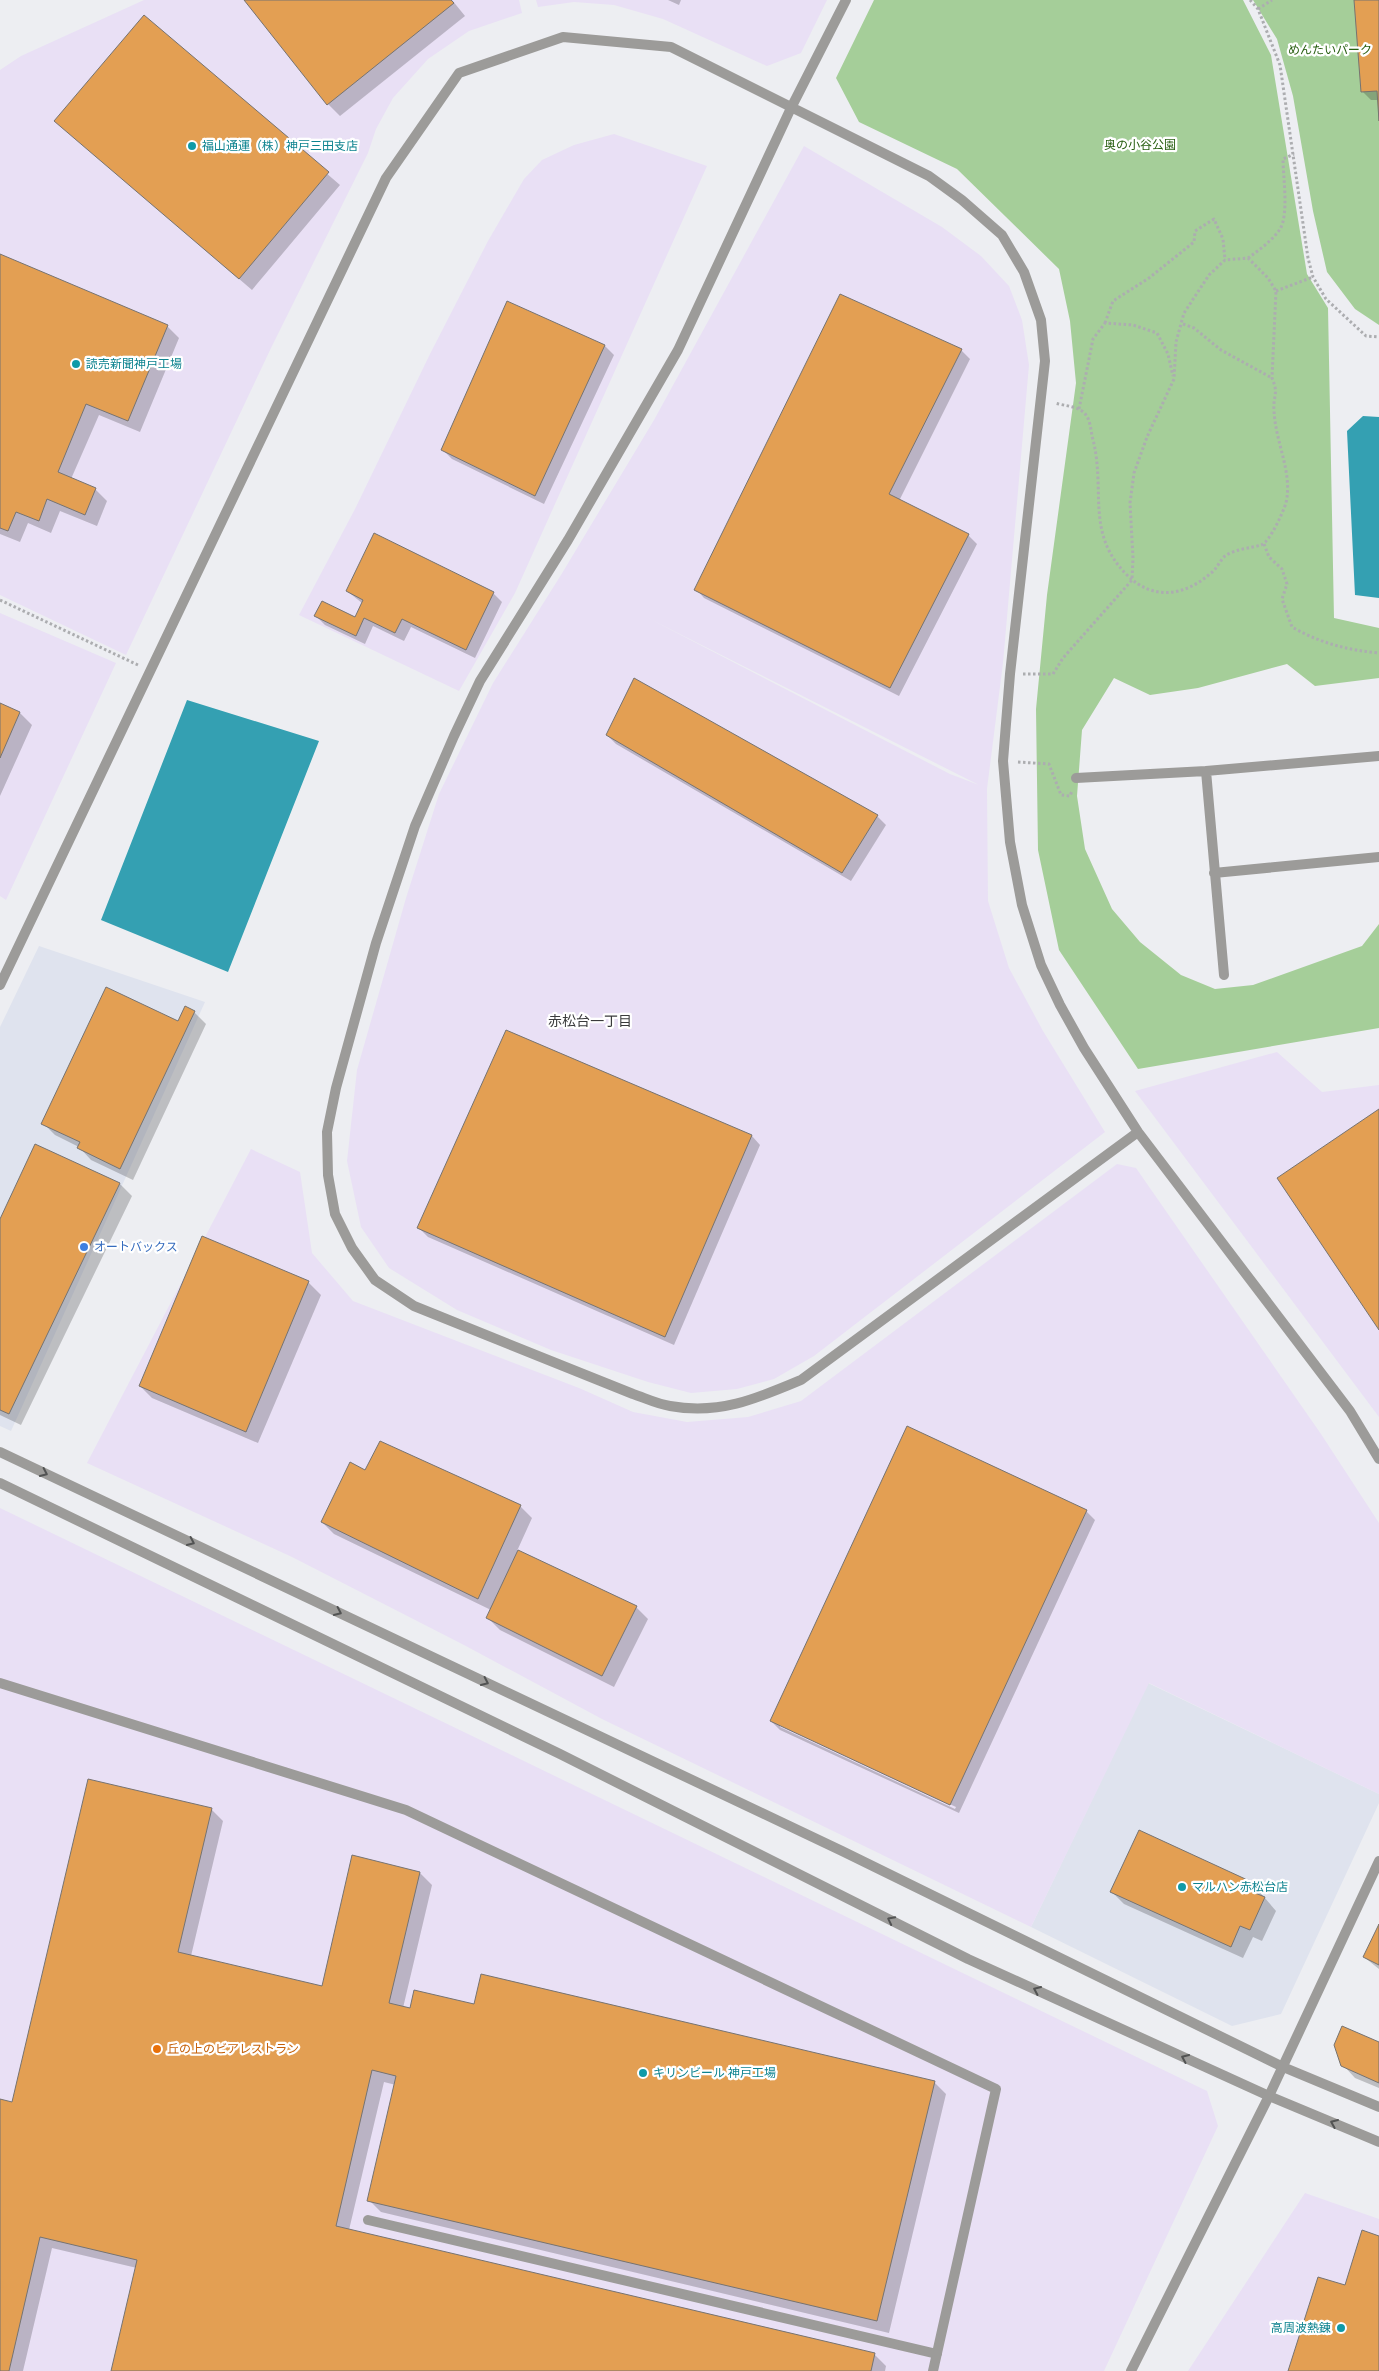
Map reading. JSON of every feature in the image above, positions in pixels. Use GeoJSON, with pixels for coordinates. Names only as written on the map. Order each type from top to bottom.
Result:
{"type":"FeatureCollection","features":[{"type":"Feature","properties":{"kind":"street"},"geometry":{"type":"LineString","coordinates":[[846,0],[791,108],[678,350],[568,540],[480,681],[416,826],[376,943],[336,1088],[327,1132],[328,1175],[335,1214],[352,1248],[375,1280],[414,1306],[633,1394],[669,1406],[708,1409],[748,1402],[800,1380],[1138,1132]]}},
{"type":"Feature","properties":{"kind":"street"},"geometry":{"type":"LineString","coordinates":[[0,985],[386,178],[459,73],[563,37],[671,47],[929,176],[962,200],[1002,235],[1024,272],[1041,320],[1046,361],[1010,674],[1004,761],[1012,851],[1022,905],[1041,965],[1084,1048],[1138,1132],[1350,1411],[1379,1459]]}},
{"type":"Feature","properties":{"kind":"street"},"geometry":{"type":"LineString","coordinates":[[1076,778],[1206,771],[1379,756]]}},
{"type":"Feature","properties":{"kind":"street"},"geometry":{"type":"LineString","coordinates":[[1206,771],[1224,975]]}},
{"type":"Feature","properties":{"kind":"street"},"geometry":{"type":"LineString","coordinates":[[1214,873],[1379,857]]}},
{"type":"Feature","properties":{"kind":"street"},"geometry":{"type":"LineString","coordinates":[[0,1452],[842,1851],[1283,2067],[1379,2107]]}},
{"type":"Feature","properties":{"kind":"street"},"geometry":{"type":"LineString","coordinates":[[0,1483],[560,1754],[968,1959],[1269,2096],[1379,2142]]}},
{"type":"Feature","properties":{"kind":"street"},"geometry":{"type":"LineString","coordinates":[[0,1683],[406,1810],[996,2089],[933,2371]]}},
{"type":"Feature","properties":{"kind":"street"},"geometry":{"type":"LineString","coordinates":[[1131,2371],[1269,2096],[1379,1862]]}},
{"type":"Feature","properties":{"kind":"street"},"geometry":{"type":"LineString","coordinates":[[368,2220],[938,2354]]}},
{"type":"Feature","properties":{"kind":"path"},"geometry":{"type":"LineString","coordinates":[[1250,0],[1258,9],[1280,65],[1308,258],[1313,278],[1326,299],[1359,330],[1366,336],[1379,337]]}},
{"type":"Feature","properties":{"kind":"path"},"geometry":{"type":"LineString","coordinates":[[1258,9],[1272,0]]}},
{"type":"Feature","properties":{"kind":"path"},"geometry":{"type":"LineString","coordinates":[[1010,674],[1053,674],[1063,658],[1132,580],[1133,558],[1130,503],[1134,473],[1147,438],[1174,380],[1176,342],[1184,313],[1195,292],[1225,260],[1248,258],[1269,242],[1281,228],[1285,211],[1283,159],[1294,154]]}},
{"type":"Feature","properties":{"kind":"path"},"geometry":{"type":"LineString","coordinates":[[1079,409],[1094,339],[1105,324],[1113,302],[1149,278],[1194,242],[1194,231],[1214,219],[1223,239],[1225,260]]}},
{"type":"Feature","properties":{"kind":"path"},"geometry":{"type":"LineString","coordinates":[[1042,400],[1079,409],[1086,415],[1096,449],[1101,535],[1114,561],[1132,580],[1151,590],[1174,594],[1192,587],[1206,577],[1226,556],[1264,544],[1275,527],[1285,504],[1288,480],[1278,441],[1274,409],[1277,390],[1272,378],[1276,291],[1268,278],[1248,258]]}},
{"type":"Feature","properties":{"kind":"path"},"geometry":{"type":"LineString","coordinates":[[1276,291],[1313,278]]}},
{"type":"Feature","properties":{"kind":"path"},"geometry":{"type":"LineString","coordinates":[[1105,324],[1133,324],[1158,333],[1168,354],[1174,380]]}},
{"type":"Feature","properties":{"kind":"path"},"geometry":{"type":"LineString","coordinates":[[1182,324],[1194,328],[1221,350],[1272,378]]}},
{"type":"Feature","properties":{"kind":"path"},"geometry":{"type":"LineString","coordinates":[[1264,544],[1269,557],[1282,569],[1287,584],[1282,599],[1292,627],[1310,637],[1334,646],[1379,653]]}},
{"type":"Feature","properties":{"kind":"path"},"geometry":{"type":"LineString","coordinates":[[0,600],[150,671]]}},
{"type":"Feature","properties":{"kind":"path"},"geometry":{"type":"LineString","coordinates":[[1004,761],[1050,764],[1061,795],[1070,796],[1076,778]]}},
{"type":"Feature","properties":{"kind":"shaded area"},"geometry":{"type":"Polygon","coordinates":[[[144,0],[519,0],[522,13],[469,31],[428,59],[393,98],[376,129],[368,153],[271,348],[126,655],[0,595],[0,70],[21,56],[144,0]]]}},
{"type":"Feature","properties":{"kind":"shaded area"},"geometry":{"type":"Polygon","coordinates":[[[536,0],[827,0],[801,53],[767,66],[663,19],[614,5],[574,2],[538,7],[536,0]]]}},
{"type":"Feature","properties":{"kind":"shaded area"},"geometry":{"type":"Polygon","coordinates":[[[614,134],[707,166],[515,593],[459,691],[299,615],[355,509],[430,354],[488,241],[524,179],[542,160],[574,145],[614,134]]]}},
{"type":"Feature","properties":{"kind":"shaded area"},"geometry":{"type":"Polygon","coordinates":[[[804,146],[942,227],[981,256],[1009,286],[1022,320],[1029,365],[1003,663],[987,789],[988,901],[1009,968],[1043,1031],[1105,1132],[814,1356],[774,1379],[737,1389],[691,1393],[648,1382],[551,1350],[457,1310],[389,1268],[361,1227],[347,1161],[357,1070],[406,898],[439,794],[493,683],[561,575],[654,420],[804,146]],[[648,618],[950,774],[979,785],[648,618]]]}},
{"type":"Feature","properties":{"kind":"shaded area"},"geometry":{"type":"Polygon","coordinates":[[[0,613],[116,663],[6,900],[0,896],[0,613]]]}},
{"type":"Feature","properties":{"kind":"shaded area"},"geometry":{"type":"Polygon","coordinates":[[[39,946],[205,1002],[11,1431],[0,1426],[0,1027],[39,946]]]}},
{"type":"Feature","properties":{"kind":"shaded area"},"geometry":{"type":"Polygon","coordinates":[[[1277,1052],[1322,1092],[1379,1085],[1379,1417],[1135,1091],[1277,1052]]]}},
{"type":"Feature","properties":{"kind":"shaded area"},"geometry":{"type":"Polygon","coordinates":[[[251,1149],[300,1172],[312,1253],[353,1301],[579,1388],[633,1412],[687,1422],[748,1417],[801,1401],[1117,1164],[1136,1168],[1321,1434],[1379,1523],[1379,1794],[1149,1683],[1031,1927],[602,1719],[464,1645],[292,1557],[87,1463],[251,1149]]]}},
{"type":"Feature","properties":{"kind":"shaded area","name":"キリンビール 神戸工場"},"geometry":{"type":"Polygon","coordinates":[[[0,1508],[1207,2091],[1218,2126],[1104,2371],[0,2371],[0,1508]]]}},
{"type":"Feature","properties":{"kind":"shaded area"},"geometry":{"type":"Polygon","coordinates":[[[1148,1683],[1379,1794],[1379,1803],[1281,2014],[1232,2026],[1031,1927],[1148,1683]]]}},
{"type":"Feature","properties":{"kind":"shaded area"},"geometry":{"type":"Polygon","coordinates":[[[1305,2193],[1379,2219],[1379,2371],[1188,2371],[1305,2193]]]}},
{"type":"Feature","properties":{"kind":"green space","name":"奥の小谷公園"},"geometry":{"type":"Polygon","coordinates":[[[874,0],[1243,0],[1271,55],[1307,274],[1328,308],[1334,618],[1379,628],[1379,678],[1315,686],[1287,664],[1198,688],[1150,695],[1114,678],[1082,730],[1077,796],[1085,849],[1112,909],[1140,942],[1181,975],[1215,989],[1253,985],[1362,946],[1379,924],[1379,1028],[1138,1069],[1059,950],[1038,850],[1036,709],[1047,595],[1076,383],[1070,321],[1059,269],[957,169],[859,122],[836,78],[874,0]]]}},
{"type":"Feature","properties":{"kind":"green space","name":"めんたいパーク"},"geometry":{"type":"Polygon","coordinates":[[[1253,0],[1379,0],[1379,325],[1355,309],[1327,272],[1313,211],[1293,96],[1277,39],[1253,0]]]}},
{"type":"Feature","properties":{"kind":"water"},"geometry":{"type":"Polygon","coordinates":[[[1363,416],[1379,417],[1379,598],[1355,595],[1347,431],[1363,416]]]}},
{"type":"Feature","properties":{"kind":"water"},"geometry":{"type":"Polygon","coordinates":[[[187,700],[319,741],[228,972],[101,920],[187,700]]]}},
{"type":"Feature","properties":{"kind":"building"},"geometry":{"type":"Polygon","coordinates":[[[244,0],[451,0],[454,3],[327,105],[244,0]]]}},
{"type":"Feature","properties":{"kind":"building","name":"めんたいパーク"},"geometry":{"type":"Polygon","coordinates":[[[1354,0],[1379,0],[1379,121],[1377,91],[1361,92],[1354,0]]]}},
{"type":"Feature","properties":{"kind":"building","name":"福山通運（株）神戸三田支店"},"geometry":{"type":"Polygon","coordinates":[[[144,15],[329,172],[239,279],[54,121],[144,15]]]}},
{"type":"Feature","properties":{"kind":"building","name":"読売新聞神戸工場"},"geometry":{"type":"Polygon","coordinates":[[[0,254],[168,325],[128,421],[86,404],[58,472],[96,488],[85,515],[47,499],[39,521],[16,512],[8,531],[0,528],[0,254]]]}},
{"type":"Feature","properties":{"kind":"building"},"geometry":{"type":"Polygon","coordinates":[[[840,294],[962,349],[889,494],[969,534],[890,688],[694,590],[840,294]]]}},
{"type":"Feature","properties":{"kind":"building"},"geometry":{"type":"Polygon","coordinates":[[[507,301],[605,345],[535,496],[441,450],[507,301]]]}},
{"type":"Feature","properties":{"kind":"building"},"geometry":{"type":"Polygon","coordinates":[[[374,533],[494,592],[466,650],[402,619],[395,633],[364,618],[356,636],[314,616],[322,601],[355,617],[363,600],[346,591],[374,533]]]}},
{"type":"Feature","properties":{"kind":"building"},"geometry":{"type":"Polygon","coordinates":[[[634,678],[878,815],[842,873],[606,735],[634,678]]]}},
{"type":"Feature","properties":{"kind":"building"},"geometry":{"type":"Polygon","coordinates":[[[0,703],[20,712],[0,758],[0,703]]]}},
{"type":"Feature","properties":{"kind":"building"},"geometry":{"type":"Polygon","coordinates":[[[106,987],[178,1021],[185,1006],[195,1011],[120,1169],[77,1148],[80,1142],[41,1124],[106,987]]]}},
{"type":"Feature","properties":{"kind":"building"},"geometry":{"type":"Polygon","coordinates":[[[506,1030],[752,1135],[665,1337],[417,1228],[506,1030]]]}},
{"type":"Feature","properties":{"kind":"building"},"geometry":{"type":"Polygon","coordinates":[[[1379,1109],[1379,1330],[1277,1178],[1379,1109]]]}},
{"type":"Feature","properties":{"kind":"building"},"geometry":{"type":"Polygon","coordinates":[[[35,1144],[120,1183],[9,1414],[0,1410],[0,1219],[35,1144]]]}},
{"type":"Feature","properties":{"kind":"building"},"geometry":{"type":"Polygon","coordinates":[[[202,1236],[309,1281],[246,1432],[139,1386],[202,1236]]]}},
{"type":"Feature","properties":{"kind":"building"},"geometry":{"type":"Polygon","coordinates":[[[907,1426],[1087,1510],[950,1805],[770,1721],[907,1426]]]}},
{"type":"Feature","properties":{"kind":"building"},"geometry":{"type":"Polygon","coordinates":[[[380,1441],[521,1505],[478,1599],[321,1522],[350,1462],[365,1470],[380,1441]]]}},
{"type":"Feature","properties":{"kind":"building"},"geometry":{"type":"Polygon","coordinates":[[[518,1550],[637,1606],[602,1676],[486,1618],[518,1550]]]}},
{"type":"Feature","properties":{"kind":"building","name":"キリンビール 神戸工場"},"geometry":{"type":"Polygon","coordinates":[[[88,1779],[212,1808],[178,1952],[322,1986],[352,1855],[420,1872],[389,2003],[410,2008],[414,1990],[474,2004],[481,1974],[935,2081],[877,2321],[367,2201],[396,2076],[372,2070],[336,2226],[875,2353],[871,2371],[111,2371],[137,2260],[40,2237],[9,2371],[0,2371],[0,2099],[12,2102],[88,1779]]]}},
{"type":"Feature","properties":{"kind":"building","name":"マルハン赤松台店"},"geometry":{"type":"Polygon","coordinates":[[[1139,1830],[1254,1883],[1250,1891],[1265,1897],[1250,1930],[1240,1926],[1231,1947],[1110,1892],[1139,1830]]]}},
{"type":"Feature","properties":{"kind":"building"},"geometry":{"type":"Polygon","coordinates":[[[1379,1924],[1379,1965],[1363,1957],[1379,1924]]]}},
{"type":"Feature","properties":{"kind":"building"},"geometry":{"type":"Polygon","coordinates":[[[1342,2026],[1379,2042],[1379,2083],[1341,2066],[1334,2045],[1342,2026]]]}},
{"type":"Feature","properties":{"kind":"building","name":"高周波熱錬"},"geometry":{"type":"Polygon","coordinates":[[[1362,2230],[1379,2236],[1379,2371],[1288,2371],[1318,2277],[1345,2285],[1362,2230]]]}},
{"type":"Feature","properties":{"kind":"place","name":"福山通運（株）神戸三田支店"},"geometry":{"type":"Point","coordinates":[192,146]}},
{"type":"Feature","properties":{"kind":"place","name":"読売新聞神戸工場"},"geometry":{"type":"Point","coordinates":[76,364]}},
{"type":"Feature","properties":{"kind":"place","name":"オートバックス"},"geometry":{"type":"Point","coordinates":[84,1247]}},
{"type":"Feature","properties":{"kind":"place","name":"マルハン赤松台店"},"geometry":{"type":"Point","coordinates":[1182,1887]}},
{"type":"Feature","properties":{"kind":"place","name":"丘の上のビアレストラン"},"geometry":{"type":"Point","coordinates":[157,2049]}},
{"type":"Feature","properties":{"kind":"place","name":"キリンビール 神戸工場"},"geometry":{"type":"Point","coordinates":[643,2073]}},
{"type":"Feature","properties":{"kind":"place","name":"高周波熱錬"},"geometry":{"type":"Point","coordinates":[1341,2328]}},
{"type":"Feature","properties":{"kind":"district","name":"赤松台一丁目"},"geometry":{"type":"Point","coordinates":[590,1021]}}]}
